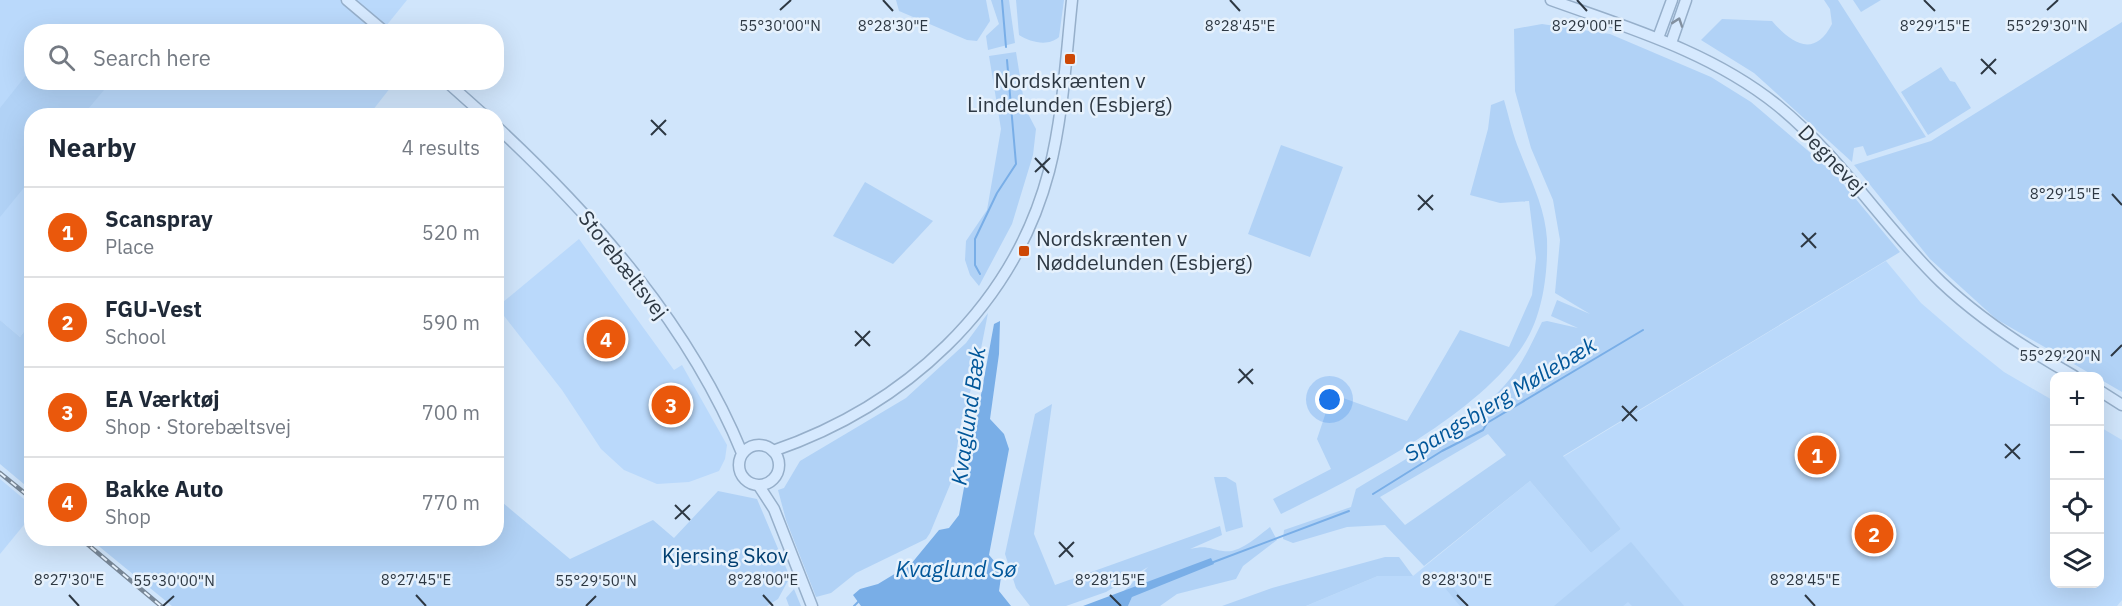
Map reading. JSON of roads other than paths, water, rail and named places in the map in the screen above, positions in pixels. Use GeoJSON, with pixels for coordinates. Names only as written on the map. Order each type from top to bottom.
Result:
{"type":"FeatureCollection","features":[{"type":"Feature","properties":{"kind":"street"},"geometry":{"type":"LineString","coordinates":[[347,0],[376,24]]}},
{"type":"Feature","properties":{"kind":"street"},"geometry":{"type":"LineString","coordinates":[[773,451],[809,438],[885,397],[918,373],[972,321],[1005,274],[1025,237],[1049,170],[1059,117],[1072,0]]}},
{"type":"Feature","properties":{"kind":"street","name":"Degnevej"},"geometry":{"type":"LineString","coordinates":[[1551,0],[1671,43],[1717,66],[1776,105],[1843,168],[1939,280],[1955,295],[2001,333],[2067,372]]}},
{"type":"Feature","properties":{"kind":"street"},"geometry":{"type":"LineString","coordinates":[[1658,38],[1672,0]]}},
{"type":"Feature","properties":{"kind":"street"},"geometry":{"type":"LineString","coordinates":[[1671,43],[1686,0]]}},
{"type":"Feature","properties":{"kind":"street"},"geometry":{"type":"LineString","coordinates":[[456,90],[476,108]]}},
{"type":"Feature","properties":{"kind":"street","name":"Storebæltsvej"},"geometry":{"type":"LineString","coordinates":[[504,133],[539,166],[610,243],[684,344],[729,420],[742,453]]}},
{"type":"Feature","properties":{"kind":"street"},"geometry":{"type":"LineString","coordinates":[[2104,394],[2122,405]]}},
{"type":"Feature","properties":{"kind":"street","name":"Storebæltsvej"},"geometry":{"type":"LineString","coordinates":[[729,420],[752,446]]}},
{"type":"Feature","properties":{"kind":"street"},"geometry":{"type":"LineString","coordinates":[[779,462],[809,438]]}},
{"type":"Feature","properties":{"kind":"street"},"geometry":{"type":"LineString","coordinates":[[759,486],[771,482],[778,473],[779,462],[773,451],[764,446],[752,446],[742,453],[738,464],[742,478],[759,486],[774,509],[812,606]]}},
{"type":"Feature","properties":{"kind":"street"},"geometry":{"type":"LineString","coordinates":[[771,482],[774,509]]}},
{"type":"Feature","properties":{"kind":"water","name":"Kvaglund Sø"},"geometry":{"type":"Polygon","coordinates":[[[1000,321],[999,354],[990,419],[1004,434],[1009,449],[989,555],[1002,570],[999,591],[1011,606],[861,606],[853,595],[860,589],[878,584],[911,564],[939,530],[949,528],[959,515],[994,324],[1000,321]]]}},
{"type":"Feature","properties":{"kind":"water"},"geometry":{"type":"Polygon","coordinates":[[[1211,558],[1214,564],[1132,597],[1128,606],[1083,606],[1211,558]]]}},
{"type":"Feature","properties":{"kind":"waterway","name":"Kvaglund Bæk"},"geometry":{"type":"LineString","coordinates":[[1002,0],[1006,47]]}},
{"type":"Feature","properties":{"kind":"waterway","name":"Kvaglund Bæk"},"geometry":{"type":"LineString","coordinates":[[980,274],[975,265],[975,239],[997,193],[1016,164],[1007,60]]}},
{"type":"Feature","properties":{"kind":"waterway","name":"Spangsbjerg Møllebæk"},"geometry":{"type":"LineString","coordinates":[[1373,494],[1442,451],[1483,430],[1487,423],[1643,330]]}},
{"type":"Feature","properties":{"kind":"waterway","name":"Spangsbjerg Møllebæk"},"geometry":{"type":"LineString","coordinates":[[1211,563],[1349,511]]}},
{"type":"Feature","properties":{"kind":"waterway","name":"Spangsbjerg Møllebæk"},"geometry":{"type":"LineString","coordinates":[[854,606],[859,601]]}},
{"type":"Feature","properties":{"kind":"railway"},"geometry":{"type":"LineString","coordinates":[[0,473],[24,492]]}},
{"type":"Feature","properties":{"kind":"railway"},"geometry":{"type":"LineString","coordinates":[[90,546],[161,606]]}},
{"type":"Feature","properties":{"kind":"place","name":"Nordskrænten v Lindelunden (Esbjerg)"},"geometry":{"type":"Point","coordinates":[1070,59]}},
{"type":"Feature","properties":{"kind":"place","name":"Nordskrænten v Nøddelunden (Esbjerg)"},"geometry":{"type":"Point","coordinates":[1024,251]}},
{"type":"Feature","properties":{"kind":"place","name":"Bakke Auto"},"geometry":{"type":"Point","coordinates":[606,339]}},
{"type":"Feature","properties":{"kind":"place","name":"EA Værktøj"},"geometry":{"type":"Point","coordinates":[671,405]}},
{"type":"Feature","properties":{"kind":"place","name":"Scanspray"},"geometry":{"type":"Point","coordinates":[1817,455]}},
{"type":"Feature","properties":{"kind":"place","name":"FGU-Vest"},"geometry":{"type":"Point","coordinates":[1874,534]}},
{"type":"Feature","properties":{"kind":"park label","name":"Kjersing Skov"},"geometry":{"type":"Point","coordinates":[725,556]}}]}
